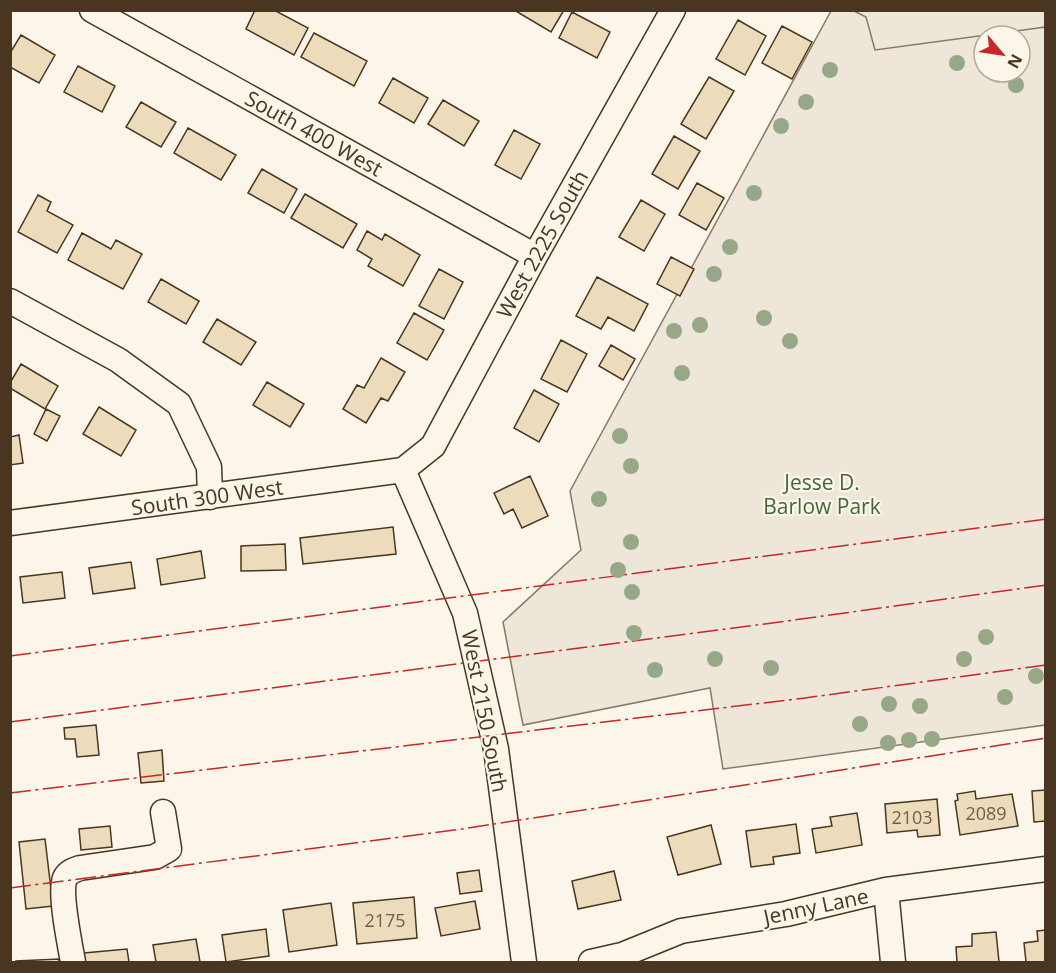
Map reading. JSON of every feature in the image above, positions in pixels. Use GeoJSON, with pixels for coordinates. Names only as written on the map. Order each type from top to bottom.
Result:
{"type":"FeatureCollection","features":[{"type":"Feature","properties":{"kind":"street","name":"South 400 West"},"geometry":{"type":"LineString","coordinates":[[93,10],[535,256]]}},
{"type":"Feature","properties":{"kind":"street","name":"West 2225 South"},"geometry":{"type":"LineString","coordinates":[[403,470],[433,446],[535,256],[673,10]]}},
{"type":"Feature","properties":{"kind":"street"},"geometry":{"type":"LineString","coordinates":[[10,301],[118,360],[179,404],[209,467],[210,496]]}},
{"type":"Feature","properties":{"kind":"street","name":"South 300 West"},"geometry":{"type":"LineString","coordinates":[[10,523],[403,470]]}},
{"type":"Feature","properties":{"kind":"street","name":"West 2150 South"},"geometry":{"type":"LineString","coordinates":[[403,470],[465,613],[496,749],[524,963]]}},
{"type":"Feature","properties":{"kind":"street"},"geometry":{"type":"LineString","coordinates":[[73,963],[63,897],[64,879],[70,872],[80,868],[155,857],[169,849],[163,812]]}},
{"type":"Feature","properties":{"kind":"street","name":"Jenny Lane"},"geometry":{"type":"LineString","coordinates":[[591,963],[622,955],[681,931],[786,914],[886,890],[1046,869]]}},
{"type":"Feature","properties":{"kind":"street"},"geometry":{"type":"LineString","coordinates":[[886,890],[893,963]]}},
{"type":"Feature","properties":{"kind":"green space","name":"Jesse D. Barlow Park"},"geometry":{"type":"Polygon","coordinates":[[[831,11],[1045,11],[1045,725],[723,769],[710,688],[523,725],[503,622],[581,550],[570,491],[831,11]]]}},
{"type":"Feature","properties":{"kind":"shaded area"},"geometry":{"type":"Polygon","coordinates":[[[854,11],[1045,11],[1045,27],[1032,29],[1032,24],[972,24],[972,37],[875,50],[866,17],[854,11]]]}},
{"type":"Feature","properties":{"kind":"building"},"geometry":{"type":"Polygon","coordinates":[[[255,10],[274,10],[308,28],[294,55],[246,29],[255,10]]]}},
{"type":"Feature","properties":{"kind":"building"},"geometry":{"type":"Polygon","coordinates":[[[514,10],[564,10],[551,32],[514,10]]]}},
{"type":"Feature","properties":{"kind":"building"},"geometry":{"type":"Polygon","coordinates":[[[572,12],[610,32],[597,58],[559,38],[572,12]]]}},
{"type":"Feature","properties":{"kind":"building"},"geometry":{"type":"Polygon","coordinates":[[[738,20],[766,36],[745,75],[716,59],[738,20]]]}},
{"type":"Feature","properties":{"kind":"building"},"geometry":{"type":"Polygon","coordinates":[[[782,26],[812,42],[792,79],[762,63],[782,26]]]}},
{"type":"Feature","properties":{"kind":"building"},"geometry":{"type":"Polygon","coordinates":[[[314,33],[367,61],[354,86],[301,57],[314,33]]]}},
{"type":"Feature","properties":{"kind":"building"},"geometry":{"type":"Polygon","coordinates":[[[21,35],[55,55],[39,83],[10,67],[10,53],[21,35]]]}},
{"type":"Feature","properties":{"kind":"building"},"geometry":{"type":"Polygon","coordinates":[[[78,66],[115,86],[102,112],[64,92],[78,66]]]}},
{"type":"Feature","properties":{"kind":"building"},"geometry":{"type":"Polygon","coordinates":[[[709,77],[734,91],[706,139],[681,124],[709,77]]]}},
{"type":"Feature","properties":{"kind":"building"},"geometry":{"type":"Polygon","coordinates":[[[393,78],[428,98],[414,123],[379,103],[393,78]]]}},
{"type":"Feature","properties":{"kind":"building"},"geometry":{"type":"Polygon","coordinates":[[[443,100],[479,121],[464,146],[428,124],[443,100]]]}},
{"type":"Feature","properties":{"kind":"building"},"geometry":{"type":"Polygon","coordinates":[[[141,102],[176,122],[161,147],[126,127],[141,102]]]}},
{"type":"Feature","properties":{"kind":"building"},"geometry":{"type":"Polygon","coordinates":[[[188,128],[236,155],[221,180],[174,153],[188,128]]]}},
{"type":"Feature","properties":{"kind":"building"},"geometry":{"type":"Polygon","coordinates":[[[514,130],[540,144],[521,179],[495,165],[514,130]]]}},
{"type":"Feature","properties":{"kind":"building"},"geometry":{"type":"Polygon","coordinates":[[[674,136],[700,151],[678,189],[652,174],[674,136]]]}},
{"type":"Feature","properties":{"kind":"building"},"geometry":{"type":"Polygon","coordinates":[[[262,169],[297,189],[284,213],[248,193],[262,169]]]}},
{"type":"Feature","properties":{"kind":"building"},"geometry":{"type":"Polygon","coordinates":[[[697,183],[724,198],[706,230],[679,215],[697,183]]]}},
{"type":"Feature","properties":{"kind":"building"},"geometry":{"type":"Polygon","coordinates":[[[305,194],[357,224],[343,248],[291,218],[305,194]]]}},
{"type":"Feature","properties":{"kind":"building"},"geometry":{"type":"Polygon","coordinates":[[[38,195],[51,202],[47,211],[73,225],[57,253],[18,232],[38,195]]]}},
{"type":"Feature","properties":{"kind":"building"},"geometry":{"type":"Polygon","coordinates":[[[641,200],[665,214],[644,251],[619,237],[641,200]]]}},
{"type":"Feature","properties":{"kind":"building"},"geometry":{"type":"Polygon","coordinates":[[[367,231],[382,240],[385,234],[420,255],[403,286],[368,266],[372,259],[357,250],[367,231]]]}},
{"type":"Feature","properties":{"kind":"building"},"geometry":{"type":"Polygon","coordinates":[[[82,233],[111,249],[116,240],[142,254],[123,289],[68,260],[82,233]]]}},
{"type":"Feature","properties":{"kind":"building"},"geometry":{"type":"Polygon","coordinates":[[[671,257],[694,269],[680,296],[657,284],[671,257]]]}},
{"type":"Feature","properties":{"kind":"building"},"geometry":{"type":"Polygon","coordinates":[[[439,269],[463,282],[444,319],[419,306],[439,269]]]}},
{"type":"Feature","properties":{"kind":"building"},"geometry":{"type":"Polygon","coordinates":[[[597,277],[648,304],[634,331],[608,317],[601,329],[576,316],[597,277]]]}},
{"type":"Feature","properties":{"kind":"building"},"geometry":{"type":"Polygon","coordinates":[[[161,279],[199,301],[186,324],[148,302],[161,279]]]}},
{"type":"Feature","properties":{"kind":"building"},"geometry":{"type":"Polygon","coordinates":[[[414,313],[444,330],[427,360],[397,343],[414,313]]]}},
{"type":"Feature","properties":{"kind":"building"},"geometry":{"type":"Polygon","coordinates":[[[217,319],[256,342],[241,365],[203,342],[217,319]]]}},
{"type":"Feature","properties":{"kind":"building"},"geometry":{"type":"Polygon","coordinates":[[[561,340],[587,354],[567,392],[541,379],[561,340]]]}},
{"type":"Feature","properties":{"kind":"building"},"geometry":{"type":"Polygon","coordinates":[[[611,345],[635,359],[623,380],[599,366],[611,345]]]}},
{"type":"Feature","properties":{"kind":"building"},"geometry":{"type":"Polygon","coordinates":[[[381,358],[405,372],[388,401],[381,398],[366,423],[343,409],[357,385],[364,388],[381,358]]]}},
{"type":"Feature","properties":{"kind":"building"},"geometry":{"type":"Polygon","coordinates":[[[21,364],[58,386],[45,409],[10,388],[10,383],[21,364]]]}},
{"type":"Feature","properties":{"kind":"building"},"geometry":{"type":"Polygon","coordinates":[[[267,382],[304,404],[290,427],[253,405],[267,382]]]}},
{"type":"Feature","properties":{"kind":"building"},"geometry":{"type":"Polygon","coordinates":[[[534,390],[559,404],[539,442],[514,428],[534,390]]]}},
{"type":"Feature","properties":{"kind":"building"},"geometry":{"type":"Polygon","coordinates":[[[99,407],[136,430],[121,456],[83,434],[99,407]]]}},
{"type":"Feature","properties":{"kind":"building"},"geometry":{"type":"Polygon","coordinates":[[[46,409],[60,416],[47,441],[34,434],[46,409]]]}},
{"type":"Feature","properties":{"kind":"building"},"geometry":{"type":"Polygon","coordinates":[[[19,435],[23,463],[10,465],[10,437],[19,435]]]}},
{"type":"Feature","properties":{"kind":"building"},"geometry":{"type":"Polygon","coordinates":[[[530,476],[548,516],[522,528],[513,509],[504,514],[494,493],[530,476]]]}},
{"type":"Feature","properties":{"kind":"building"},"geometry":{"type":"Polygon","coordinates":[[[393,527],[396,554],[303,564],[300,538],[393,527]]]}},
{"type":"Feature","properties":{"kind":"building"},"geometry":{"type":"Polygon","coordinates":[[[285,544],[286,570],[241,571],[241,546],[285,544]]]}},
{"type":"Feature","properties":{"kind":"building"},"geometry":{"type":"Polygon","coordinates":[[[201,551],[205,578],[161,585],[157,559],[201,551]]]}},
{"type":"Feature","properties":{"kind":"building"},"geometry":{"type":"Polygon","coordinates":[[[131,562],[135,588],[93,594],[89,568],[131,562]]]}},
{"type":"Feature","properties":{"kind":"building"},"geometry":{"type":"Polygon","coordinates":[[[62,572],[65,598],[23,603],[20,577],[62,572]]]}},
{"type":"Feature","properties":{"kind":"building"},"geometry":{"type":"Polygon","coordinates":[[[96,725],[99,755],[77,757],[75,739],[65,739],[64,728],[96,725]]]}},
{"type":"Feature","properties":{"kind":"building"},"geometry":{"type":"Polygon","coordinates":[[[162,750],[164,781],[141,783],[138,753],[162,750]]]}},
{"type":"Feature","properties":{"kind":"building"},"geometry":{"type":"Polygon","coordinates":[[[1046,790],[1046,821],[1034,822],[1032,791],[1046,790]]]}},
{"type":"Feature","properties":{"kind":"building"},"geometry":{"type":"Polygon","coordinates":[[[975,791],[976,799],[1012,794],[1018,826],[960,835],[955,801],[958,800],[957,794],[975,791]]]}},
{"type":"Feature","properties":{"kind":"building"},"geometry":{"type":"Polygon","coordinates":[[[937,799],[940,835],[918,837],[917,830],[887,833],[885,804],[937,799]]]}},
{"type":"Feature","properties":{"kind":"building"},"geometry":{"type":"Polygon","coordinates":[[[857,813],[862,845],[816,853],[812,829],[832,826],[830,817],[857,813]]]}},
{"type":"Feature","properties":{"kind":"building"},"geometry":{"type":"Polygon","coordinates":[[[796,824],[800,853],[773,857],[774,864],[751,867],[746,831],[796,824]]]}},
{"type":"Feature","properties":{"kind":"building"},"geometry":{"type":"Polygon","coordinates":[[[711,825],[721,864],[678,875],[667,837],[711,825]]]}},
{"type":"Feature","properties":{"kind":"building"},"geometry":{"type":"Polygon","coordinates":[[[110,826],[112,847],[81,850],[79,829],[110,826]]]}},
{"type":"Feature","properties":{"kind":"building"},"geometry":{"type":"Polygon","coordinates":[[[45,839],[53,906],[26,909],[19,842],[45,839]]]}},
{"type":"Feature","properties":{"kind":"building"},"geometry":{"type":"Polygon","coordinates":[[[479,870],[482,891],[460,894],[457,873],[479,870]]]}},
{"type":"Feature","properties":{"kind":"building"},"geometry":{"type":"Polygon","coordinates":[[[614,871],[621,900],[578,909],[572,881],[614,871]]]}},
{"type":"Feature","properties":{"kind":"building"},"geometry":{"type":"Polygon","coordinates":[[[414,897],[417,938],[357,944],[353,903],[414,897]]]}},
{"type":"Feature","properties":{"kind":"building"},"geometry":{"type":"Polygon","coordinates":[[[475,901],[480,929],[441,936],[435,908],[475,901]]]}},
{"type":"Feature","properties":{"kind":"building"},"geometry":{"type":"Polygon","coordinates":[[[331,903],[337,945],[289,952],[283,910],[331,903]]]}},
{"type":"Feature","properties":{"kind":"building"},"geometry":{"type":"Polygon","coordinates":[[[266,929],[269,956],[226,962],[222,935],[266,929]]]}},
{"type":"Feature","properties":{"kind":"building"},"geometry":{"type":"Polygon","coordinates":[[[1046,930],[1046,962],[1026,962],[1024,943],[1038,941],[1037,931],[1046,930]]]}},
{"type":"Feature","properties":{"kind":"building"},"geometry":{"type":"Polygon","coordinates":[[[996,932],[999,962],[957,962],[956,947],[972,946],[972,934],[996,932]]]}},
{"type":"Feature","properties":{"kind":"building"},"geometry":{"type":"Polygon","coordinates":[[[196,939],[200,962],[156,962],[153,945],[196,939]]]}},
{"type":"Feature","properties":{"kind":"building"},"geometry":{"type":"Polygon","coordinates":[[[127,949],[129,962],[85,962],[84,953],[127,949]]]}},
{"type":"Feature","properties":{"kind":"building"},"geometry":{"type":"Polygon","coordinates":[[[59,959],[59,962],[16,962],[16,961],[59,959]]]}},
{"type":"Feature","properties":{"kind":"power"},"geometry":{"type":"LineString","coordinates":[[10,656],[1046,519]]}},
{"type":"Feature","properties":{"kind":"power"},"geometry":{"type":"LineString","coordinates":[[10,722],[1046,585]]}},
{"type":"Feature","properties":{"kind":"power"},"geometry":{"type":"LineString","coordinates":[[10,793],[805,698],[1046,665]]}},
{"type":"Feature","properties":{"kind":"power"},"geometry":{"type":"LineString","coordinates":[[10,888],[462,829],[1046,738]]}}]}
